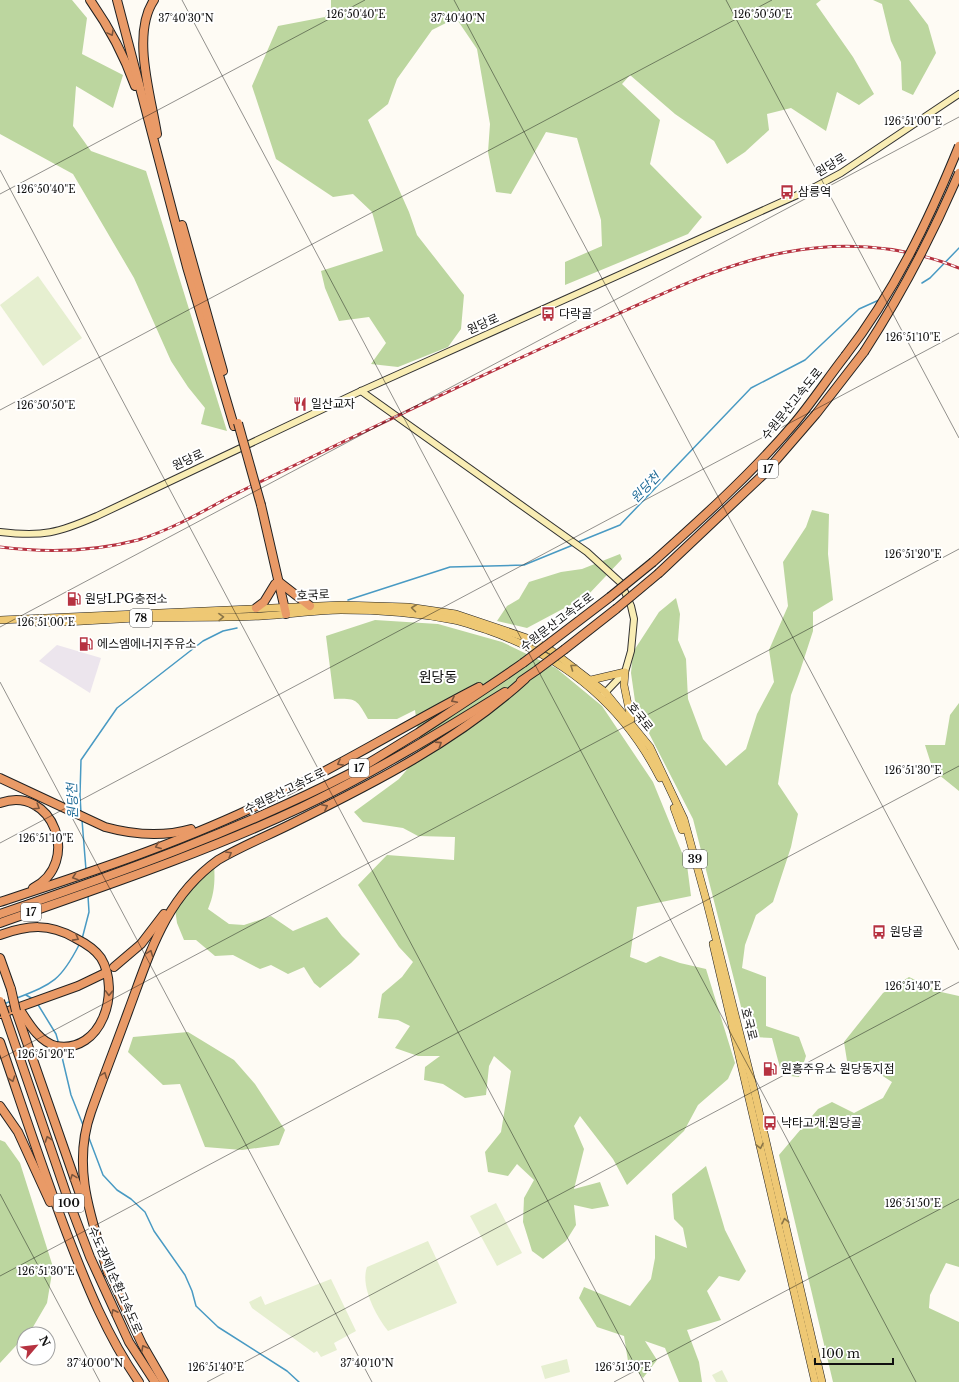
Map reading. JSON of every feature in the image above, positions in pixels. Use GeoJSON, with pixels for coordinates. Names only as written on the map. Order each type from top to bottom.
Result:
{"type":"FeatureCollection","features":[{"type":"Feature","properties":{"kind":"highway"},"geometry":{"type":"LineString","coordinates":[[90,0],[104,19],[126,62],[158,147]]}},
{"type":"Feature","properties":{"kind":"highway"},"geometry":{"type":"LineString","coordinates":[[117,0],[158,147]]}},
{"type":"Feature","properties":{"kind":"highway"},"geometry":{"type":"LineString","coordinates":[[120,0],[187,267],[236,424],[259,507],[284,611]]}},
{"type":"Feature","properties":{"kind":"highway"},"geometry":{"type":"LineString","coordinates":[[154,0],[145,28],[144,55],[158,147]]}},
{"type":"Feature","properties":{"kind":"highway","name":"수원문산고속도로"},"geometry":{"type":"LineString","coordinates":[[91,887],[268,814],[354,771],[445,715],[514,670],[610,597],[653,562],[727,494],[774,446],[808,406],[860,337],[903,266],[934,206],[959,146]]}},
{"type":"Feature","properties":{"kind":"highway","name":"수원문산고속도로"},"geometry":{"type":"LineString","coordinates":[[0,914],[61,897],[177,861],[303,807],[422,744],[525,679],[565,649],[659,573],[765,473],[816,414],[864,352],[913,272],[933,232],[959,173]]}},
{"type":"Feature","properties":{"kind":"highway"},"geometry":{"type":"LineString","coordinates":[[277,583],[310,606]]}},
{"type":"Feature","properties":{"kind":"highway"},"geometry":{"type":"LineString","coordinates":[[256,608],[268,597],[277,583]]}},
{"type":"Feature","properties":{"kind":"highway"},"geometry":{"type":"LineString","coordinates":[[0,902],[90,872],[251,808],[312,779],[434,710],[514,670]]}},
{"type":"Feature","properties":{"kind":"highway"},"geometry":{"type":"LineString","coordinates":[[114,967],[141,944],[181,891],[218,860],[375,781],[430,749],[503,699],[525,679]]}},
{"type":"Feature","properties":{"kind":"highway"},"geometry":{"type":"LineString","coordinates":[[0,778],[105,827],[148,834],[177,832],[251,808]]}},
{"type":"Feature","properties":{"kind":"highway"},"geometry":{"type":"LineString","coordinates":[[0,803],[19,800],[37,807],[51,821],[58,842],[55,865],[49,876],[36,886],[0,902]]}},
{"type":"Feature","properties":{"kind":"highway"},"geometry":{"type":"LineString","coordinates":[[108,1273],[88,1207],[83,1180],[82,1157],[84,1138],[91,1112],[157,939],[174,906],[196,878]]}},
{"type":"Feature","properties":{"kind":"highway","name":"수원문산고속도로"},"geometry":{"type":"LineString","coordinates":[[0,923],[61,897]]}},
{"type":"Feature","properties":{"kind":"highway"},"geometry":{"type":"LineString","coordinates":[[0,935],[17,929],[47,926],[62,930],[90,946],[101,958],[110,988],[108,1005],[95,1032],[84,1042],[71,1046],[55,1046],[44,1040],[18,1011]]}},
{"type":"Feature","properties":{"kind":"highway"},"geometry":{"type":"LineString","coordinates":[[0,958],[108,1273],[142,1344],[164,1382]]}},
{"type":"Feature","properties":{"kind":"highway"},"geometry":{"type":"LineString","coordinates":[[2,1014],[103,974]]}},
{"type":"Feature","properties":{"kind":"highway","name":"수도권제1순환고속도로"},"geometry":{"type":"LineString","coordinates":[[0,1001],[2,1014],[90,1257],[129,1342],[155,1382]]}},
{"type":"Feature","properties":{"kind":"highway","name":"100"},"geometry":{"type":"LineString","coordinates":[[0,1042],[52,1196],[95,1306],[124,1361],[138,1382]]}},
{"type":"Feature","properties":{"kind":"highway"},"geometry":{"type":"LineString","coordinates":[[0,1106],[18,1132],[29,1154],[83,1276]]}},
{"type":"Feature","properties":{"kind":"main road","name":"원당로"},"geometry":{"type":"LineString","coordinates":[[0,532],[28,535],[45,534],[66,529],[361,391],[815,187],[841,173],[959,94]]}},
{"type":"Feature","properties":{"kind":"main road"},"geometry":{"type":"LineString","coordinates":[[361,391],[587,552],[620,583],[631,606],[634,635],[625,672],[624,685],[632,723]]}},
{"type":"Feature","properties":{"kind":"main road","name":"호국로"},"geometry":{"type":"LineString","coordinates":[[0,620],[256,608],[284,611],[310,606],[342,604],[408,607],[456,614],[528,638],[552,652],[591,680],[646,751],[680,823],[703,904],[750,1095],[815,1382]]}},
{"type":"Feature","properties":{"kind":"main road","name":"호국로"},"geometry":{"type":"LineString","coordinates":[[0,625],[284,611],[341,610],[406,614],[456,620],[522,644],[541,653],[603,694],[632,723],[650,746],[684,819],[708,903],[754,1086],[822,1382]]}},
{"type":"Feature","properties":{"kind":"main road"},"geometry":{"type":"LineString","coordinates":[[591,680],[625,672]]}},
{"type":"Feature","properties":{"kind":"main road"},"geometry":{"type":"LineString","coordinates":[[603,694],[625,672]]}},
{"type":"Feature","properties":{"kind":"shaded area"},"geometry":{"type":"Polygon","coordinates":[[[57,645],[101,658],[90,693],[39,661],[57,645]]]}},
{"type":"Feature","properties":{"kind":"green space"},"geometry":{"type":"Polygon","coordinates":[[[0,0],[72,0],[87,18],[82,54],[123,75],[113,108],[76,86],[73,126],[91,151],[146,171],[227,431],[201,424],[205,408],[188,387],[171,361],[134,278],[73,174],[0,134],[0,0]]]}},
{"type":"Feature","properties":{"kind":"green space"},"geometry":{"type":"Polygon","coordinates":[[[331,0],[821,0],[816,4],[853,57],[874,94],[859,105],[837,92],[826,131],[791,108],[767,114],[769,130],[745,152],[727,164],[714,141],[675,114],[630,75],[622,84],[660,120],[650,164],[702,217],[688,234],[565,285],[565,262],[602,246],[601,220],[577,138],[546,132],[511,194],[496,192],[488,152],[490,124],[477,49],[456,18],[432,30],[397,79],[388,104],[368,120],[409,212],[417,235],[464,295],[461,329],[448,347],[398,367],[371,364],[386,343],[369,317],[339,321],[325,288],[321,271],[383,251],[372,212],[353,194],[333,197],[276,159],[252,86],[278,26],[325,17],[331,8],[331,0]]]}},
{"type":"Feature","properties":{"kind":"green space"},"geometry":{"type":"Polygon","coordinates":[[[873,0],[909,0],[928,25],[936,53],[913,95],[902,90],[901,62],[891,41],[882,4],[873,0]]]}},
{"type":"Feature","properties":{"kind":"green space"},"geometry":{"type":"Polygon","coordinates":[[[38,276],[82,338],[43,366],[0,305],[38,276]]]}},
{"type":"Feature","properties":{"kind":"green space"},"geometry":{"type":"Polygon","coordinates":[[[812,510],[829,514],[828,554],[833,600],[813,612],[813,631],[791,695],[778,784],[798,814],[791,847],[773,902],[756,915],[745,945],[742,968],[766,977],[766,1026],[799,1037],[806,1056],[799,1077],[782,1075],[772,1038],[754,1037],[748,1034],[693,819],[636,708],[631,673],[633,652],[659,612],[676,598],[680,614],[678,640],[686,659],[688,699],[703,739],[726,766],[746,749],[757,714],[774,682],[769,650],[788,606],[783,562],[806,527],[812,510]]]}},
{"type":"Feature","properties":{"kind":"green space"},"geometry":{"type":"Polygon","coordinates":[[[620,554],[622,559],[587,596],[527,628],[497,621],[507,606],[519,599],[529,582],[561,572],[582,569],[620,554]]]}},
{"type":"Feature","properties":{"kind":"green space"},"geometry":{"type":"Polygon","coordinates":[[[375,620],[438,624],[502,642],[556,668],[602,706],[653,782],[687,865],[691,896],[637,907],[630,957],[646,963],[660,956],[680,963],[706,969],[735,1063],[728,1079],[698,1105],[684,1131],[627,1185],[613,1159],[580,1116],[574,1126],[584,1149],[574,1189],[600,1182],[609,1206],[592,1209],[574,1205],[576,1225],[566,1241],[543,1259],[532,1251],[523,1222],[524,1198],[534,1180],[517,1164],[508,1176],[488,1172],[485,1152],[501,1132],[511,1071],[494,1056],[489,1066],[486,1095],[465,1098],[443,1084],[424,1080],[425,1067],[440,1056],[418,1056],[395,1048],[410,1026],[398,1020],[378,1018],[382,994],[402,977],[413,962],[399,947],[358,885],[387,855],[454,860],[455,837],[418,836],[403,828],[363,822],[354,812],[399,779],[421,753],[415,710],[397,719],[368,719],[356,702],[347,699],[334,699],[326,636],[375,620]]]}},
{"type":"Feature","properties":{"kind":"green space"},"geometry":{"type":"Polygon","coordinates":[[[959,703],[959,791],[933,770],[925,745],[945,745],[950,715],[959,703]]]}},
{"type":"Feature","properties":{"kind":"green space"},"geometry":{"type":"Polygon","coordinates":[[[214,862],[214,886],[208,909],[229,924],[244,925],[271,916],[293,931],[327,917],[342,936],[360,954],[320,988],[314,983],[304,967],[288,974],[271,965],[260,969],[233,955],[215,956],[196,940],[184,940],[177,923],[175,909],[214,862]]]}},
{"type":"Feature","properties":{"kind":"green space"},"geometry":{"type":"Polygon","coordinates":[[[909,977],[941,992],[959,996],[959,1267],[946,1263],[930,1295],[929,1308],[959,1322],[959,1382],[833,1382],[779,1155],[818,1109],[832,1102],[854,1113],[883,1098],[892,1082],[869,1067],[848,1067],[844,1042],[883,993],[909,977]]]}},
{"type":"Feature","properties":{"kind":"green space"},"geometry":{"type":"Polygon","coordinates":[[[188,1032],[234,1060],[255,1084],[285,1130],[279,1145],[242,1150],[205,1147],[180,1084],[163,1085],[128,1052],[133,1037],[188,1032]]]}},
{"type":"Feature","properties":{"kind":"green space"},"geometry":{"type":"Polygon","coordinates":[[[0,1140],[5,1142],[20,1163],[53,1267],[47,1303],[34,1326],[16,1326],[16,1346],[0,1363],[0,1140]]]}},
{"type":"Feature","properties":{"kind":"green space"},"geometry":{"type":"Polygon","coordinates":[[[706,1166],[725,1230],[746,1271],[739,1281],[719,1276],[707,1291],[721,1320],[687,1330],[699,1362],[702,1382],[679,1382],[665,1348],[645,1341],[657,1360],[643,1378],[628,1361],[624,1336],[597,1327],[579,1298],[584,1287],[630,1306],[651,1279],[655,1258],[655,1235],[687,1248],[683,1228],[674,1219],[672,1194],[706,1166]]]}},
{"type":"Feature","properties":{"kind":"green space"},"geometry":{"type":"Polygon","coordinates":[[[496,1203],[522,1253],[497,1266],[470,1216],[496,1203]]]}},
{"type":"Feature","properties":{"kind":"green space"},"geometry":{"type":"Polygon","coordinates":[[[428,1241],[457,1303],[388,1331],[374,1309],[367,1292],[365,1275],[367,1267],[428,1241]]]}},
{"type":"Feature","properties":{"kind":"green space"},"geometry":{"type":"Polygon","coordinates":[[[331,1279],[356,1331],[334,1343],[337,1350],[321,1357],[317,1351],[314,1353],[252,1308],[249,1302],[261,1296],[265,1305],[331,1279]]]}},
{"type":"Feature","properties":{"kind":"green space"},"geometry":{"type":"Polygon","coordinates":[[[567,1359],[570,1372],[545,1379],[541,1366],[567,1359]]]}},
{"type":"Feature","properties":{"kind":"green space"},"geometry":{"type":"Polygon","coordinates":[[[722,1370],[728,1382],[716,1382],[712,1375],[722,1370]]]}},
{"type":"Feature","properties":{"kind":"waterway","name":"원당천"},"geometry":{"type":"LineString","coordinates":[[922,283],[930,278],[959,248]]}},
{"type":"Feature","properties":{"kind":"waterway","name":"원당천"},"geometry":{"type":"LineString","coordinates":[[578,542],[620,525],[751,388],[805,360],[859,309],[879,300]]}},
{"type":"Feature","properties":{"kind":"waterway","name":"원당천"},"geometry":{"type":"LineString","coordinates":[[348,600],[450,567],[524,565],[573,545]]}},
{"type":"Feature","properties":{"kind":"waterway","name":"원당천"},"geometry":{"type":"LineString","coordinates":[[81,813],[81,760],[117,708],[203,641],[223,631],[237,628]]}},
{"type":"Feature","properties":{"kind":"waterway","name":"원당천"},"geometry":{"type":"LineString","coordinates":[[82,820],[86,870]]}},
{"type":"Feature","properties":{"kind":"waterway","name":"원당천"},"geometry":{"type":"LineString","coordinates":[[82,939],[89,912],[88,896]]}},
{"type":"Feature","properties":{"kind":"waterway","name":"원당천"},"geometry":{"type":"LineString","coordinates":[[17,998],[39,989],[55,979],[67,966],[79,945]]}},
{"type":"Feature","properties":{"kind":"waterway","name":"원당천"},"geometry":{"type":"LineString","coordinates":[[26,995],[33,999]]}},
{"type":"Feature","properties":{"kind":"waterway","name":"원당천"},"geometry":{"type":"LineString","coordinates":[[4,1004],[11,1001]]}},
{"type":"Feature","properties":{"kind":"waterway"},"geometry":{"type":"LineString","coordinates":[[37,1003],[56,1034],[58,1041]]}},
{"type":"Feature","properties":{"kind":"waterway"},"geometry":{"type":"LineString","coordinates":[[62,1057],[71,1095],[83,1125]]}},
{"type":"Feature","properties":{"kind":"waterway"},"geometry":{"type":"LineString","coordinates":[[89,1138],[103,1175],[117,1190],[131,1199],[145,1212],[154,1231],[185,1275],[192,1291],[196,1306],[218,1327],[287,1371],[299,1382]]}},
{"type":"Feature","properties":{"kind":"railway"},"geometry":{"type":"LineString","coordinates":[[0,547],[52,551],[87,549],[121,544],[160,532],[181,523],[265,479],[529,354],[696,279],[741,263],[787,252],[852,246],[896,250],[959,268]]}},
{"type":"Feature","properties":{"kind":"place","name":"삼릉역"},"geometry":{"type":"Point","coordinates":[787,192]}},
{"type":"Feature","properties":{"kind":"place","name":"다락골"},"geometry":{"type":"Point","coordinates":[548,314]}},
{"type":"Feature","properties":{"kind":"place","name":"일산교자"},"geometry":{"type":"Point","coordinates":[300,404]}},
{"type":"Feature","properties":{"kind":"place","name":"원당LPG충전소"},"geometry":{"type":"Point","coordinates":[74,599]}},
{"type":"Feature","properties":{"kind":"place","name":"에스엠에너지주유소"},"geometry":{"type":"Point","coordinates":[86,644]}},
{"type":"Feature","properties":{"kind":"place","name":"원당골"},"geometry":{"type":"Point","coordinates":[879,932]}},
{"type":"Feature","properties":{"kind":"place","name":"원흥주유소 원당동지점"},"geometry":{"type":"Point","coordinates":[770,1069]}},
{"type":"Feature","properties":{"kind":"place","name":"낙타고개.원당골"},"geometry":{"type":"Point","coordinates":[770,1123]}},
{"type":"Feature","properties":{"kind":"district","name":"원당동"},"geometry":{"type":"Point","coordinates":[438,677]}}]}
